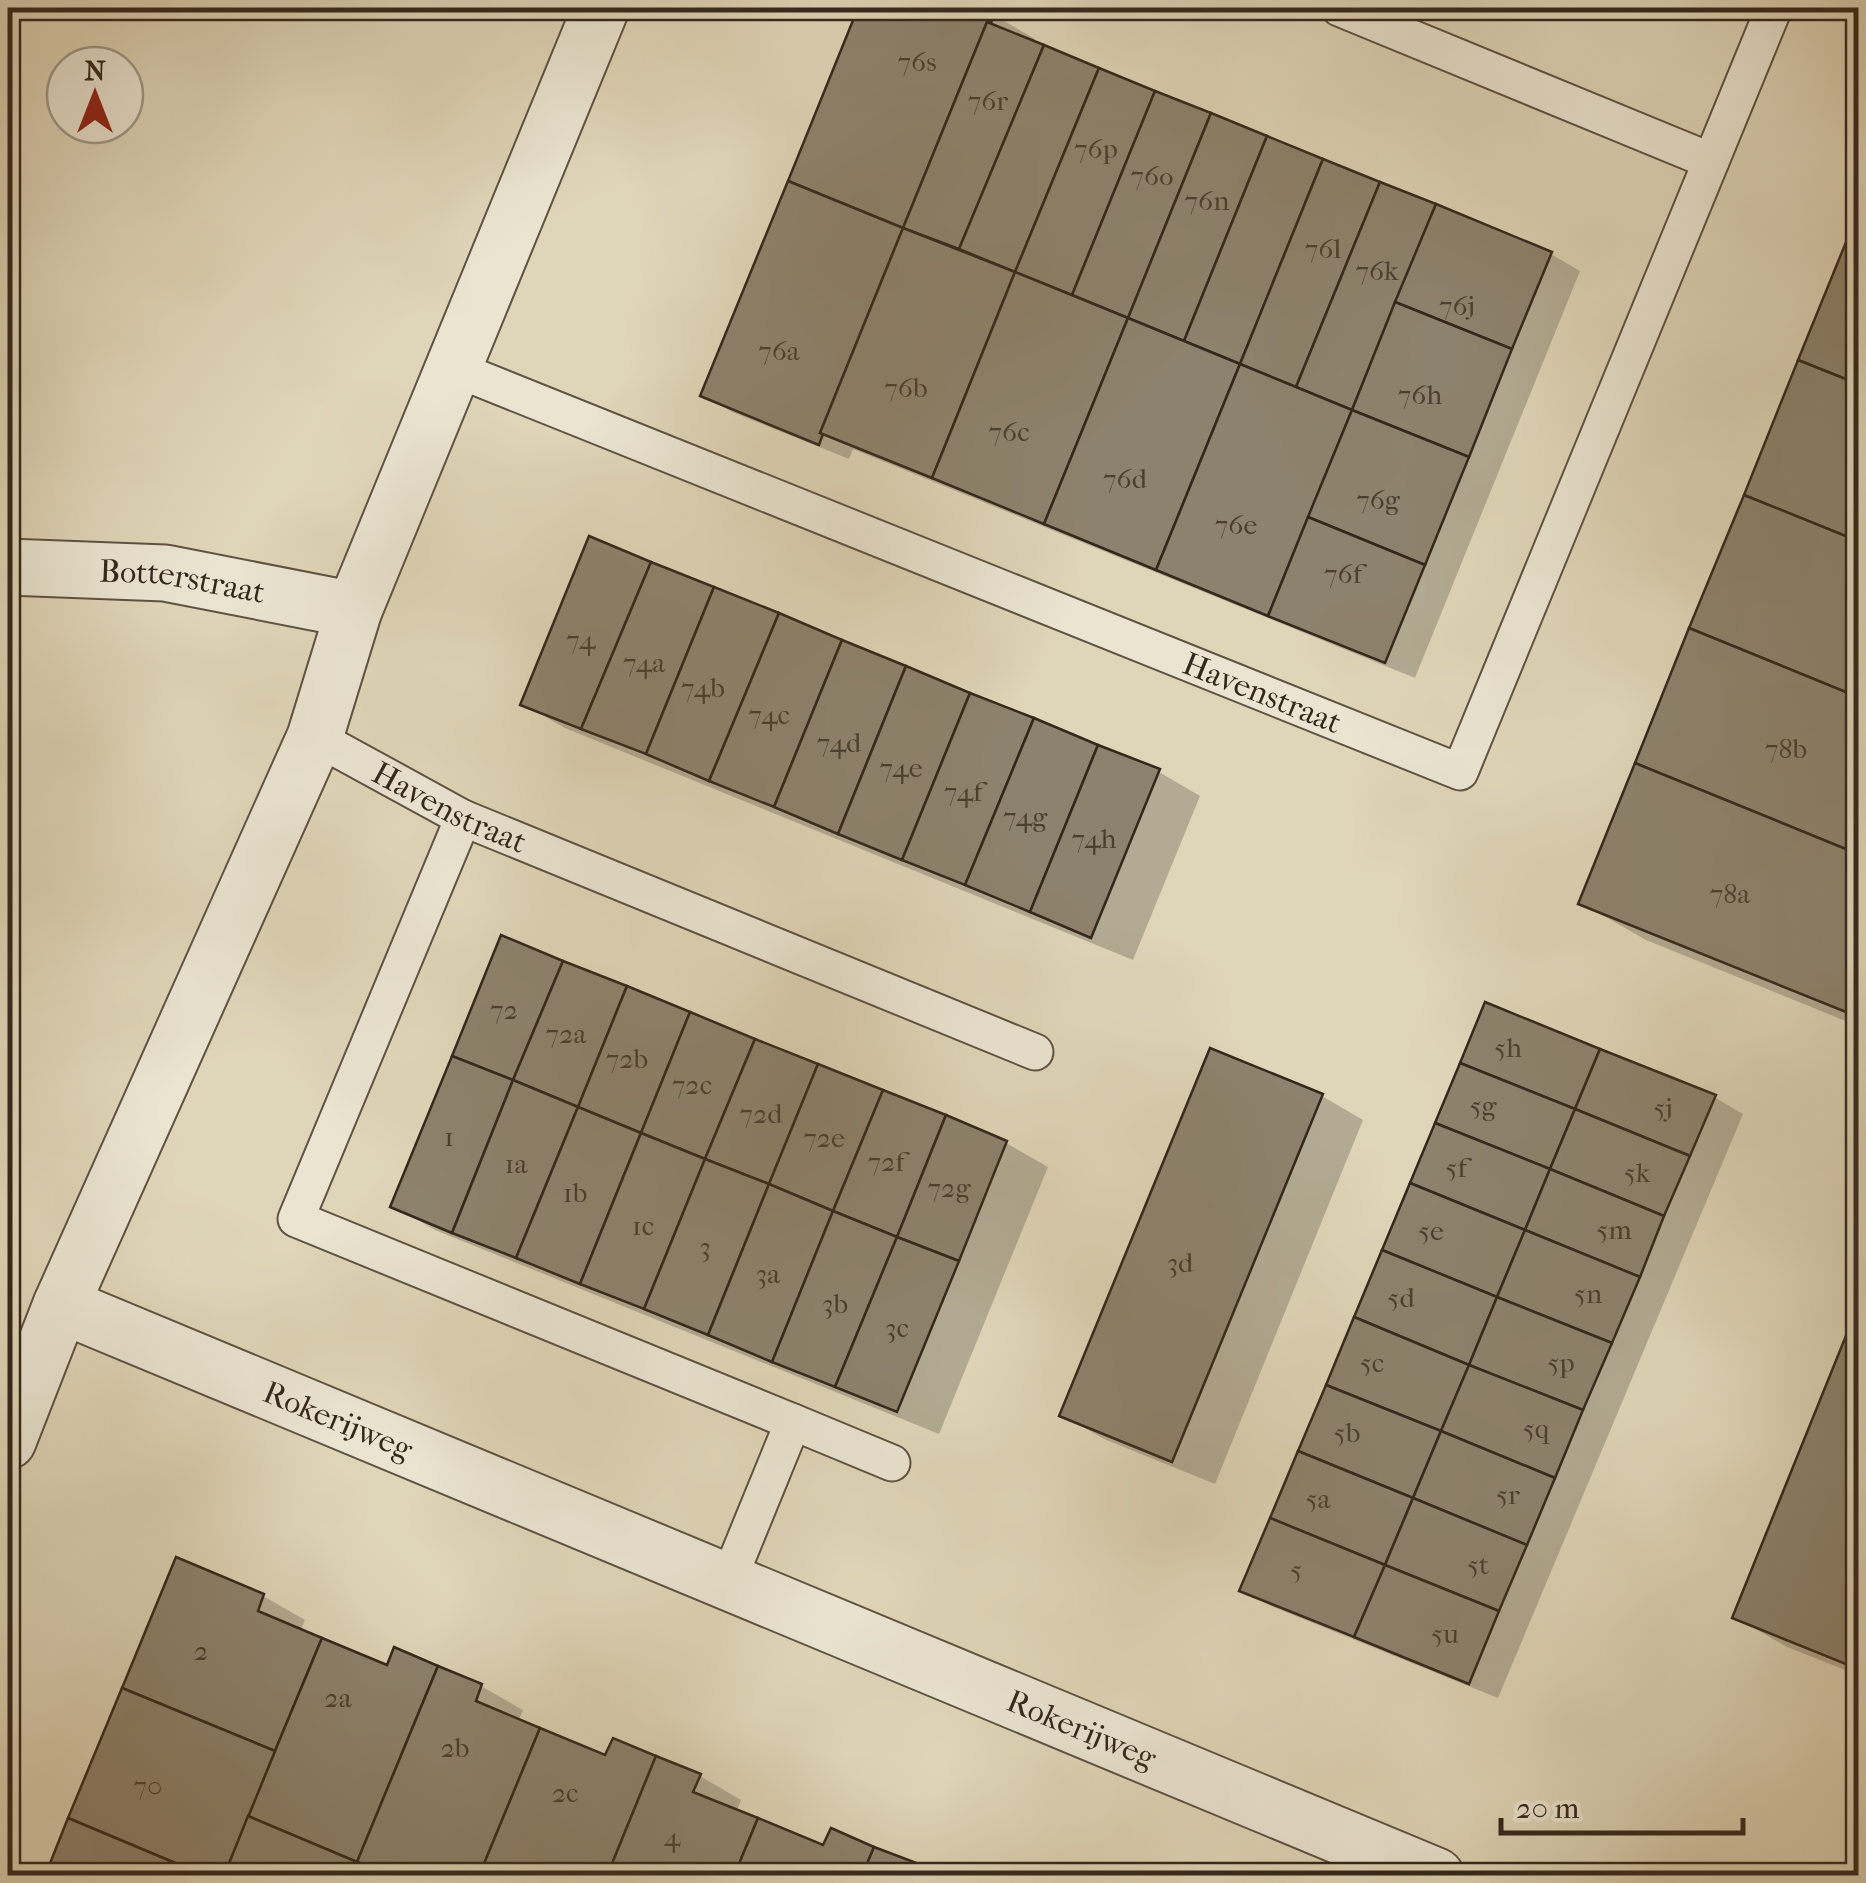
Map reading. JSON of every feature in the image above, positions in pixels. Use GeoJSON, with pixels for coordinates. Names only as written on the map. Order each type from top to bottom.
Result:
{"type":"FeatureCollection","features":[{"type":"Feature","properties":{"kind":"street"},"geometry":{"type":"LineString","coordinates":[[8,1440],[61,1305],[315,737],[354,610],[601,8]]}},
{"type":"Feature","properties":{"kind":"street","name":"Botterstraat"},"geometry":{"type":"LineString","coordinates":[[8,568],[165,573],[354,610]]}},
{"type":"Feature","properties":{"kind":"street","name":"Rokerijweg"},"geometry":{"type":"LineString","coordinates":[[61,1305],[728,1582],[1360,1861],[1436,1876]]}},
{"type":"Feature","properties":{"kind":"lane"},"geometry":{"type":"LineString","coordinates":[[1339,8],[1712,160]]}},
{"type":"Feature","properties":{"kind":"lane","name":"Havenstraat"},"geometry":{"type":"LineString","coordinates":[[453,368],[1460,772],[1774,8]]}},
{"type":"Feature","properties":{"kind":"lane","name":"Havenstraat"},"geometry":{"type":"LineString","coordinates":[[315,737],[463,818],[1035,1052]]}},
{"type":"Feature","properties":{"kind":"lane"},"geometry":{"type":"LineString","coordinates":[[463,818],[296,1219],[892,1463]]}},
{"type":"Feature","properties":{"kind":"lane"},"geometry":{"type":"LineString","coordinates":[[728,1582],[792,1422]]}},
{"type":"Feature","properties":{"kind":"building"},"geometry":{"type":"Polygon","coordinates":[[[858,8],[983,8],[995,12],[991,23],[987,22],[903,228],[788,181],[858,8]]]}},
{"type":"Feature","properties":{"kind":"building"},"geometry":{"type":"Polygon","coordinates":[[[987,22],[1044,45],[959,249],[903,228],[987,22]]]}},
{"type":"Feature","properties":{"kind":"building"},"geometry":{"type":"Polygon","coordinates":[[[1044,45],[1099,68],[1015,272],[959,249],[1044,45]]]}},
{"type":"Feature","properties":{"kind":"building"},"geometry":{"type":"Polygon","coordinates":[[[1099,68],[1155,91],[1072,295],[1015,272],[1099,68]]]}},
{"type":"Feature","properties":{"kind":"building"},"geometry":{"type":"Polygon","coordinates":[[[1155,91],[1211,113],[1128,318],[1072,295],[1155,91]]]}},
{"type":"Feature","properties":{"kind":"building"},"geometry":{"type":"Polygon","coordinates":[[[1211,113],[1267,136],[1184,341],[1128,318],[1211,113]]]}},
{"type":"Feature","properties":{"kind":"building"},"geometry":{"type":"Polygon","coordinates":[[[1267,136],[1323,159],[1240,364],[1184,341],[1267,136]]]}},
{"type":"Feature","properties":{"kind":"building"},"geometry":{"type":"Polygon","coordinates":[[[1323,159],[1380,182],[1296,387],[1240,364],[1323,159]]]}},
{"type":"Feature","properties":{"kind":"building"},"geometry":{"type":"Polygon","coordinates":[[[788,181],[903,228],[820,433],[823,434],[819,445],[700,396],[788,181]]]}},
{"type":"Feature","properties":{"kind":"building"},"geometry":{"type":"Polygon","coordinates":[[[1380,182],[1436,204],[1352,410],[1296,387],[1380,182]]]}},
{"type":"Feature","properties":{"kind":"building"},"geometry":{"type":"Polygon","coordinates":[[[1436,204],[1552,252],[1512,349],[1395,302],[1436,204]]]}},
{"type":"Feature","properties":{"kind":"building"},"geometry":{"type":"Polygon","coordinates":[[[1853,225],[1858,228],[1858,384],[1798,360],[1853,225]]]}},
{"type":"Feature","properties":{"kind":"building"},"geometry":{"type":"Polygon","coordinates":[[[903,228],[1015,272],[932,478],[820,433],[903,228]]]}},
{"type":"Feature","properties":{"kind":"building"},"geometry":{"type":"Polygon","coordinates":[[[1015,272],[1128,318],[1044,524],[932,478],[1015,272]]]}},
{"type":"Feature","properties":{"kind":"building"},"geometry":{"type":"Polygon","coordinates":[[[1395,302],[1512,349],[1469,457],[1352,410],[1395,302]]]}},
{"type":"Feature","properties":{"kind":"building"},"geometry":{"type":"Polygon","coordinates":[[[1128,318],[1240,364],[1156,570],[1044,524],[1128,318]]]}},
{"type":"Feature","properties":{"kind":"building"},"geometry":{"type":"Polygon","coordinates":[[[1798,360],[1858,384],[1858,541],[1744,495],[1798,360]]]}},
{"type":"Feature","properties":{"kind":"building"},"geometry":{"type":"Polygon","coordinates":[[[1240,364],[1352,410],[1268,616],[1156,570],[1240,364]]]}},
{"type":"Feature","properties":{"kind":"building"},"geometry":{"type":"Polygon","coordinates":[[[1352,410],[1469,457],[1425,565],[1308,517],[1352,410]]]}},
{"type":"Feature","properties":{"kind":"building"},"geometry":{"type":"Polygon","coordinates":[[[1744,495],[1858,541],[1858,697],[1689,628],[1744,495]]]}},
{"type":"Feature","properties":{"kind":"building"},"geometry":{"type":"Polygon","coordinates":[[[1308,517],[1425,565],[1385,663],[1268,616],[1308,517]]]}},
{"type":"Feature","properties":{"kind":"building"},"geometry":{"type":"Polygon","coordinates":[[[589,536],[651,562],[581,729],[520,705],[589,536]]]}},
{"type":"Feature","properties":{"kind":"building"},"geometry":{"type":"Polygon","coordinates":[[[651,562],[714,587],[646,754],[581,729],[651,562]]]}},
{"type":"Feature","properties":{"kind":"building"},"geometry":{"type":"Polygon","coordinates":[[[714,587],[779,613],[709,781],[646,754],[714,587]]]}},
{"type":"Feature","properties":{"kind":"building"},"geometry":{"type":"Polygon","coordinates":[[[779,613],[842,640],[774,807],[709,781],[779,613]]]}},
{"type":"Feature","properties":{"kind":"building"},"geometry":{"type":"Polygon","coordinates":[[[1689,628],[1858,697],[1858,854],[1635,763],[1689,628]]]}},
{"type":"Feature","properties":{"kind":"building"},"geometry":{"type":"Polygon","coordinates":[[[842,640],[906,666],[838,834],[774,807],[842,640]]]}},
{"type":"Feature","properties":{"kind":"building"},"geometry":{"type":"Polygon","coordinates":[[[906,666],[970,693],[902,860],[838,834],[906,666]]]}},
{"type":"Feature","properties":{"kind":"building"},"geometry":{"type":"Polygon","coordinates":[[[970,693],[1034,718],[965,885],[902,860],[970,693]]]}},
{"type":"Feature","properties":{"kind":"building"},"geometry":{"type":"Polygon","coordinates":[[[1034,718],[1098,745],[1030,912],[965,885],[1034,718]]]}},
{"type":"Feature","properties":{"kind":"building"},"geometry":{"type":"Polygon","coordinates":[[[1098,745],[1160,769],[1091,938],[1030,912],[1098,745]]]}},
{"type":"Feature","properties":{"kind":"building"},"geometry":{"type":"Polygon","coordinates":[[[1635,763],[1858,854],[1858,996],[1851,1014],[1578,904],[1635,763]]]}},
{"type":"Feature","properties":{"kind":"building"},"geometry":{"type":"Polygon","coordinates":[[[501,935],[563,961],[513,1080],[452,1056],[501,935]]]}},
{"type":"Feature","properties":{"kind":"building"},"geometry":{"type":"Polygon","coordinates":[[[563,961],[627,986],[578,1107],[513,1080],[563,961]]]}},
{"type":"Feature","properties":{"kind":"building"},"geometry":{"type":"Polygon","coordinates":[[[627,986],[690,1012],[641,1133],[578,1107],[627,986]]]}},
{"type":"Feature","properties":{"kind":"building"},"geometry":{"type":"Polygon","coordinates":[[[1485,1002],[1600,1049],[1575,1109],[1460,1063],[1485,1002]]]}},
{"type":"Feature","properties":{"kind":"building"},"geometry":{"type":"Polygon","coordinates":[[[690,1012],[755,1039],[705,1159],[641,1133],[690,1012]]]}},
{"type":"Feature","properties":{"kind":"building"},"geometry":{"type":"Polygon","coordinates":[[[755,1039],[818,1064],[769,1184],[705,1159],[755,1039]]]}},
{"type":"Feature","properties":{"kind":"building"},"geometry":{"type":"Polygon","coordinates":[[[1210,1048],[1323,1094],[1172,1462],[1059,1416],[1210,1048]]]}},
{"type":"Feature","properties":{"kind":"building"},"geometry":{"type":"Polygon","coordinates":[[[1600,1049],[1716,1095],[1690,1156],[1575,1109],[1600,1049]]]}},
{"type":"Feature","properties":{"kind":"building"},"geometry":{"type":"Polygon","coordinates":[[[452,1056],[513,1080],[452,1233],[390,1207],[452,1056]]]}},
{"type":"Feature","properties":{"kind":"building"},"geometry":{"type":"Polygon","coordinates":[[[1460,1063],[1575,1109],[1550,1169],[1435,1123],[1460,1063]]]}},
{"type":"Feature","properties":{"kind":"building"},"geometry":{"type":"Polygon","coordinates":[[[818,1064],[883,1090],[833,1211],[769,1184],[818,1064]]]}},
{"type":"Feature","properties":{"kind":"building"},"geometry":{"type":"Polygon","coordinates":[[[513,1080],[578,1107],[516,1258],[452,1233],[513,1080]]]}},
{"type":"Feature","properties":{"kind":"building"},"geometry":{"type":"Polygon","coordinates":[[[883,1090],[946,1115],[897,1237],[833,1211],[883,1090]]]}},
{"type":"Feature","properties":{"kind":"building"},"geometry":{"type":"Polygon","coordinates":[[[578,1107],[641,1133],[580,1284],[516,1258],[578,1107]]]}},
{"type":"Feature","properties":{"kind":"building"},"geometry":{"type":"Polygon","coordinates":[[[1575,1109],[1690,1156],[1664,1216],[1550,1169],[1575,1109]]]}},
{"type":"Feature","properties":{"kind":"building"},"geometry":{"type":"Polygon","coordinates":[[[946,1115],[1007,1141],[959,1261],[897,1237],[946,1115]]]}},
{"type":"Feature","properties":{"kind":"building"},"geometry":{"type":"Polygon","coordinates":[[[1435,1123],[1550,1169],[1525,1230],[1410,1183],[1435,1123]]]}},
{"type":"Feature","properties":{"kind":"building"},"geometry":{"type":"Polygon","coordinates":[[[641,1133],[705,1159],[644,1309],[580,1284],[641,1133]]]}},
{"type":"Feature","properties":{"kind":"building"},"geometry":{"type":"Polygon","coordinates":[[[705,1159],[769,1184],[708,1335],[644,1309],[705,1159]]]}},
{"type":"Feature","properties":{"kind":"building"},"geometry":{"type":"Polygon","coordinates":[[[1550,1169],[1664,1216],[1640,1277],[1525,1230],[1550,1169]]]}},
{"type":"Feature","properties":{"kind":"building"},"geometry":{"type":"Polygon","coordinates":[[[1410,1183],[1525,1230],[1497,1297],[1382,1250],[1410,1183]]]}},
{"type":"Feature","properties":{"kind":"building"},"geometry":{"type":"Polygon","coordinates":[[[769,1184],[833,1211],[772,1362],[708,1335],[769,1184]]]}},
{"type":"Feature","properties":{"kind":"building"},"geometry":{"type":"Polygon","coordinates":[[[833,1211],[897,1237],[835,1387],[772,1362],[833,1211]]]}},
{"type":"Feature","properties":{"kind":"building"},"geometry":{"type":"Polygon","coordinates":[[[1525,1230],[1640,1277],[1612,1343],[1497,1297],[1525,1230]]]}},
{"type":"Feature","properties":{"kind":"building"},"geometry":{"type":"Polygon","coordinates":[[[897,1237],[959,1261],[897,1412],[835,1387],[897,1237]]]}},
{"type":"Feature","properties":{"kind":"building"},"geometry":{"type":"Polygon","coordinates":[[[1382,1250],[1497,1297],[1469,1365],[1354,1317],[1382,1250]]]}},
{"type":"Feature","properties":{"kind":"building"},"geometry":{"type":"Polygon","coordinates":[[[1497,1297],[1612,1343],[1583,1410],[1469,1365],[1497,1297]]]}},
{"type":"Feature","properties":{"kind":"building"},"geometry":{"type":"Polygon","coordinates":[[[1858,1306],[1858,1669],[1732,1618],[1858,1306]]]}},
{"type":"Feature","properties":{"kind":"building"},"geometry":{"type":"Polygon","coordinates":[[[1354,1317],[1469,1365],[1441,1431],[1326,1385],[1354,1317]]]}},
{"type":"Feature","properties":{"kind":"building"},"geometry":{"type":"Polygon","coordinates":[[[1469,1365],[1583,1410],[1555,1478],[1441,1431],[1469,1365]]]}},
{"type":"Feature","properties":{"kind":"building"},"geometry":{"type":"Polygon","coordinates":[[[1326,1385],[1441,1431],[1413,1498],[1298,1451],[1326,1385]]]}},
{"type":"Feature","properties":{"kind":"building"},"geometry":{"type":"Polygon","coordinates":[[[1441,1431],[1555,1478],[1527,1545],[1413,1498],[1441,1431]]]}},
{"type":"Feature","properties":{"kind":"building"},"geometry":{"type":"Polygon","coordinates":[[[1298,1451],[1413,1498],[1385,1565],[1270,1518],[1298,1451]]]}},
{"type":"Feature","properties":{"kind":"building"},"geometry":{"type":"Polygon","coordinates":[[[1413,1498],[1527,1545],[1499,1611],[1385,1565],[1413,1498]]]}},
{"type":"Feature","properties":{"kind":"building"},"geometry":{"type":"Polygon","coordinates":[[[1270,1518],[1385,1565],[1354,1637],[1239,1591],[1270,1518]]]}},
{"type":"Feature","properties":{"kind":"building"},"geometry":{"type":"Polygon","coordinates":[[[176,1557],[264,1594],[258,1611],[322,1638],[275,1751],[122,1688],[176,1557]]]}},
{"type":"Feature","properties":{"kind":"building"},"geometry":{"type":"Polygon","coordinates":[[[1385,1565],[1499,1611],[1469,1684],[1354,1637],[1385,1565]]]}},
{"type":"Feature","properties":{"kind":"building"},"geometry":{"type":"Polygon","coordinates":[[[322,1638],[387,1665],[394,1647],[438,1666],[357,1862],[248,1816],[322,1638]]]}},
{"type":"Feature","properties":{"kind":"building"},"geometry":{"type":"Polygon","coordinates":[[[438,1666],[482,1684],[476,1701],[540,1728],[479,1876],[392,1876],[357,1862],[438,1666]]]}},
{"type":"Feature","properties":{"kind":"building"},"geometry":{"type":"Polygon","coordinates":[[[122,1688],[275,1751],[224,1876],[206,1876],[68,1818],[122,1688]]]}},
{"type":"Feature","properties":{"kind":"building"},"geometry":{"type":"Polygon","coordinates":[[[540,1728],[605,1755],[613,1738],[656,1756],[607,1876],[479,1876],[540,1728]]]}},
{"type":"Feature","properties":{"kind":"building"},"geometry":{"type":"Polygon","coordinates":[[[656,1756],[701,1774],[693,1792],[758,1818],[734,1876],[607,1876],[656,1756]]]}},
{"type":"Feature","properties":{"kind":"building"},"geometry":{"type":"Polygon","coordinates":[[[248,1816],[357,1862],[352,1876],[224,1876],[248,1816]]]}},
{"type":"Feature","properties":{"kind":"building"},"geometry":{"type":"Polygon","coordinates":[[[68,1818],[206,1876],[45,1876],[68,1818]]]}},
{"type":"Feature","properties":{"kind":"building"},"geometry":{"type":"Polygon","coordinates":[[[758,1818],[823,1845],[831,1828],[874,1847],[862,1876],[734,1876],[758,1818]]]}},
{"type":"Feature","properties":{"kind":"building"},"geometry":{"type":"Polygon","coordinates":[[[874,1847],[919,1864],[914,1876],[862,1876],[874,1847]]]}},
{"type":"Feature","properties":{"kind":"building"},"geometry":{"type":"Polygon","coordinates":[[[357,1862],[392,1876],[352,1876],[357,1862]]]}}]}
